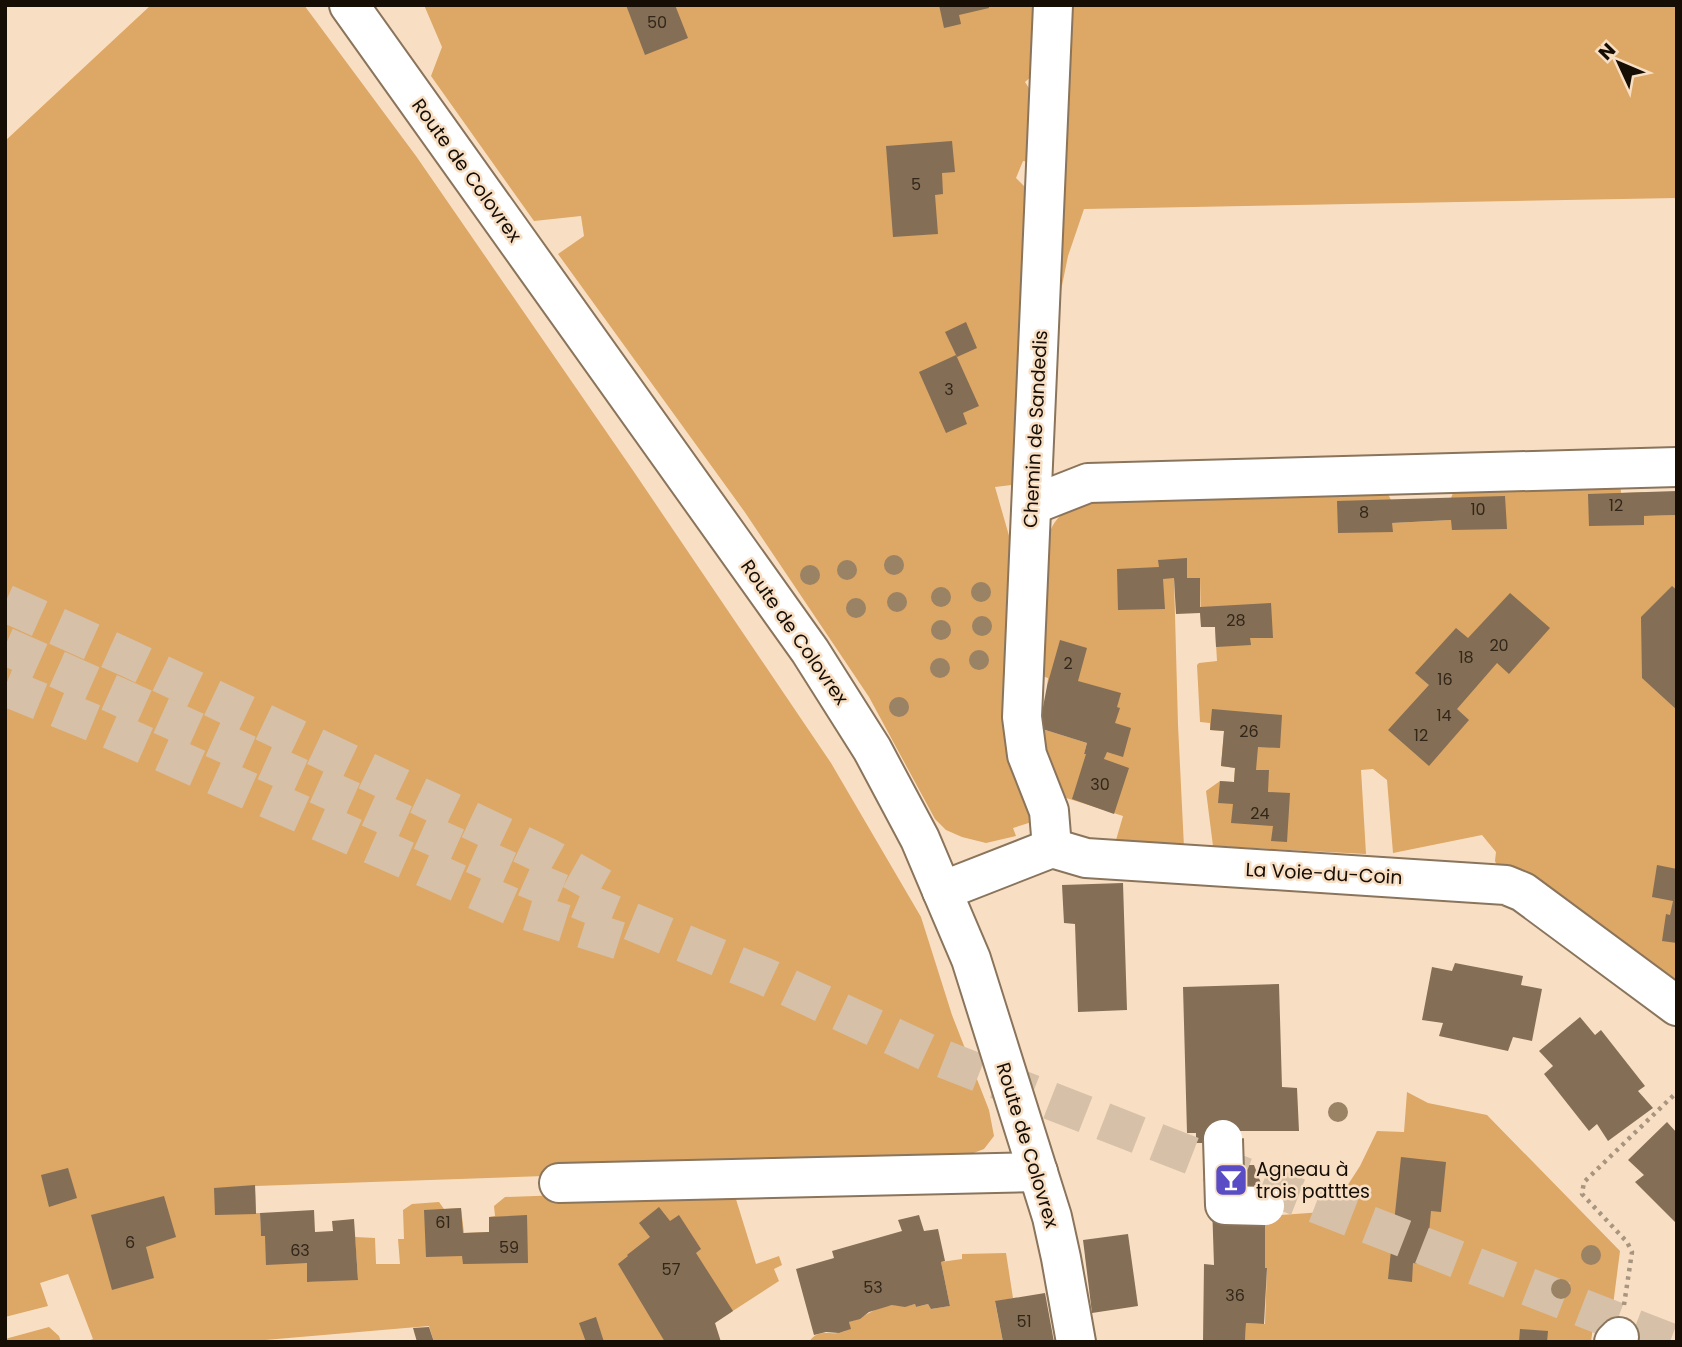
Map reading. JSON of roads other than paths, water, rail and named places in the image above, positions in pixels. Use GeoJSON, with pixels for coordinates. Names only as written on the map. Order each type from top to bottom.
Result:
{"type":"FeatureCollection","features":[{"type":"Feature","properties":{"kind":"street","name":"Route de Colovrex"},"geometry":{"type":"LineString","coordinates":[[349,5],[817,661],[872,748],[920,839],[971,959],[1052,1217],[1076,1342]]}},
{"type":"Feature","properties":{"kind":"street","name":"Chemin de Sandedis"},"geometry":{"type":"LineString","coordinates":[[1052,848],[1049,811],[1027,755],[1022,717],[1053,5]]}},
{"type":"Feature","properties":{"kind":"street"},"geometry":{"type":"LineString","coordinates":[[1032,505],[1088,483],[1677,467]]}},
{"type":"Feature","properties":{"kind":"street"},"geometry":{"type":"LineString","coordinates":[[942,891],[1052,848]]}},
{"type":"Feature","properties":{"kind":"street","name":"La Voie-du-Coin"},"geometry":{"type":"LineString","coordinates":[[1052,848],[1086,858],[1506,885],[1523,892],[1677,1006]]}},
{"type":"Feature","properties":{"kind":"street"},"geometry":{"type":"LineString","coordinates":[[1223,1139],[1225,1205],[1265,1206]]}},
{"type":"Feature","properties":{"kind":"street"},"geometry":{"type":"LineString","coordinates":[[559,1183],[1038,1172]]}},
{"type":"Feature","properties":{"kind":"tunnel"},"geometry":{"type":"LineString","coordinates":[[5,603],[130,659],[548,857],[602,887]]}},
{"type":"Feature","properties":{"kind":"tunnel"},"geometry":{"type":"LineString","coordinates":[[5,646],[533,881],[766,977],[933,1055],[1670,1342]]}},
{"type":"Feature","properties":{"kind":"tunnel"},"geometry":{"type":"LineString","coordinates":[[5,687],[106,728],[513,907],[627,943]]}},
{"type":"Feature","properties":{"kind":"place","name":"Agneau à trois patttes"},"geometry":{"type":"Point","coordinates":[1231,1180]}}]}
